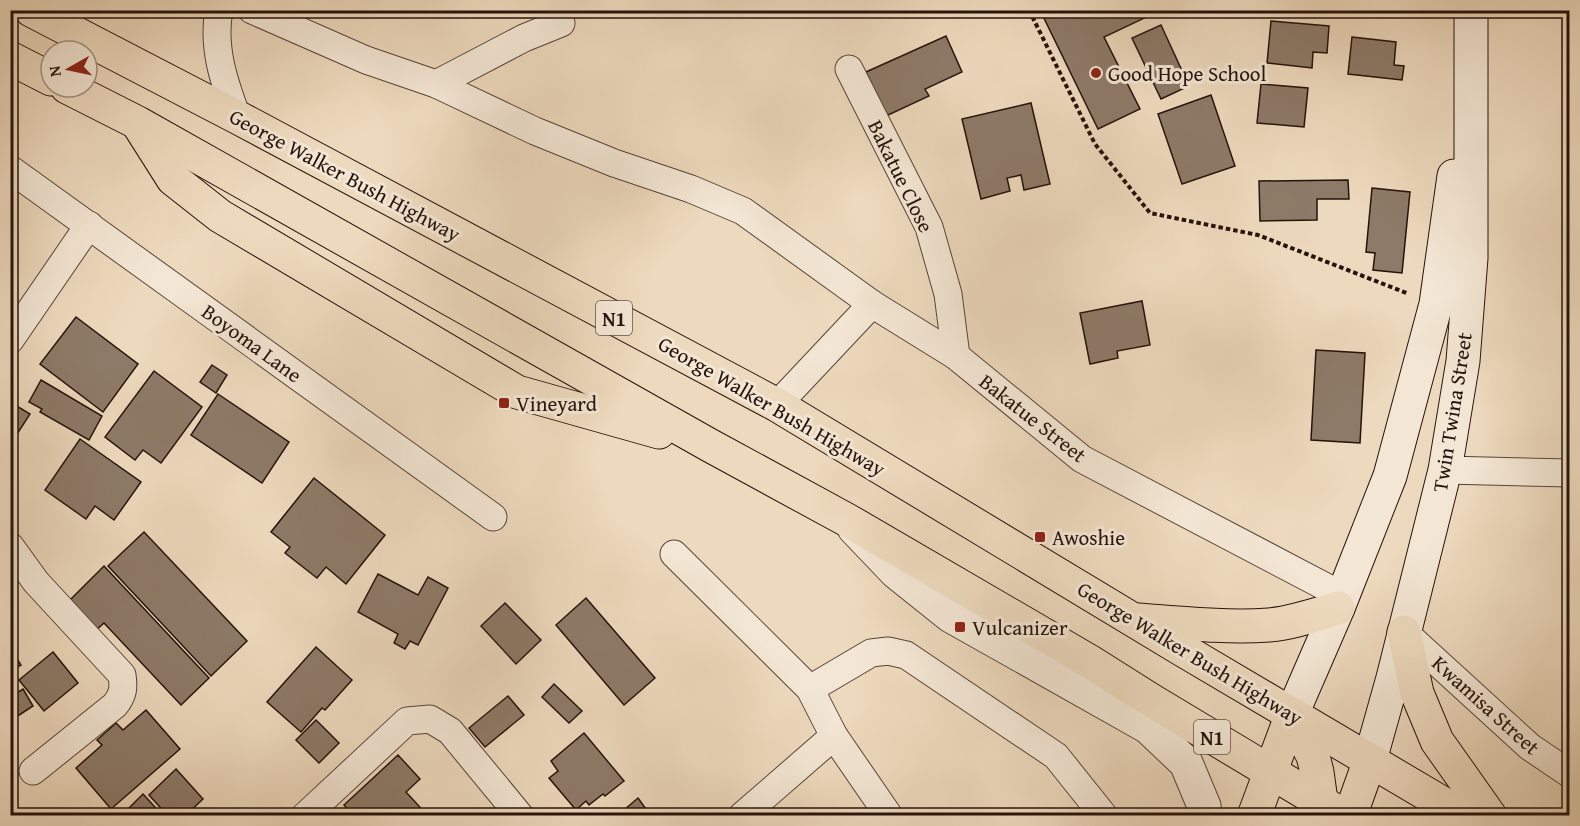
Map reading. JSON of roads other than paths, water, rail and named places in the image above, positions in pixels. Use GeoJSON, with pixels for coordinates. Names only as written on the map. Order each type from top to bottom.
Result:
{"type":"FeatureCollection","features":[{"type":"Feature","properties":{"kind":"main road","name":"George Walker Bush Highway"},"geometry":{"type":"LineString","coordinates":[[31,10],[237,117],[777,405],[1464,816]]}},
{"type":"Feature","properties":{"kind":"main road","name":"Twin Twina Street"},"geometry":{"type":"LineString","coordinates":[[1370,760],[1445,470],[1463,361],[1471,258],[1471,10]]}},
{"type":"Feature","properties":{"kind":"main road","name":"Twin Twina Street"},"geometry":{"type":"LineString","coordinates":[[1292,714],[1390,476],[1436,304],[1471,55]]}},
{"type":"Feature","properties":{"kind":"main road"},"geometry":{"type":"LineString","coordinates":[[10,58],[39,73]]}},
{"type":"Feature","properties":{"kind":"main road","name":"N1"},"geometry":{"type":"LineString","coordinates":[[91,99],[138,123],[711,446],[847,520],[1089,661],[1270,771],[1327,811]]}},
{"type":"Feature","properties":{"kind":"main road"},"geometry":{"type":"LineString","coordinates":[[138,123],[172,179],[220,216],[517,392],[711,446]]}},
{"type":"Feature","properties":{"kind":"main road"},"geometry":{"type":"LineString","coordinates":[[847,520],[896,572],[951,616],[1148,727],[1186,763],[1204,806],[1205,816]]}},
{"type":"Feature","properties":{"kind":"main road"},"geometry":{"type":"LineString","coordinates":[[1134,620],[1270,625],[1299,619],[1340,602]]}},
{"type":"Feature","properties":{"kind":"main road"},"geometry":{"type":"LineString","coordinates":[[1404,632],[1417,693],[1437,741],[1490,816]]}},
{"type":"Feature","properties":{"kind":"main road"},"geometry":{"type":"LineString","coordinates":[[1254,816],[1292,714]]}},
{"type":"Feature","properties":{"kind":"main road"},"geometry":{"type":"LineString","coordinates":[[1292,714],[1312,756],[1327,811]]}},
{"type":"Feature","properties":{"kind":"main road"},"geometry":{"type":"LineString","coordinates":[[1350,816],[1370,760]]}},
{"type":"Feature","properties":{"kind":"street"},"geometry":{"type":"LineString","coordinates":[[219,10],[218,52],[223,80],[237,117]]}},
{"type":"Feature","properties":{"kind":"street","name":"Bakatue Street"},"geometry":{"type":"LineString","coordinates":[[252,10],[366,60],[436,84],[535,131],[614,163],[691,189],[743,211],[872,304],[956,356],[1082,459],[1340,602]]}},
{"type":"Feature","properties":{"kind":"street"},"geometry":{"type":"LineString","coordinates":[[436,84],[524,38],[561,23]]}},
{"type":"Feature","properties":{"kind":"street","name":"Bakatue Close"},"geometry":{"type":"LineString","coordinates":[[849,69],[929,226],[948,294],[956,356]]}},
{"type":"Feature","properties":{"kind":"street","name":"Boyoma Lane"},"geometry":{"type":"LineString","coordinates":[[10,169],[492,517]]}},
{"type":"Feature","properties":{"kind":"street"},"geometry":{"type":"LineString","coordinates":[[10,340],[89,225]]}},
{"type":"Feature","properties":{"kind":"street"},"geometry":{"type":"LineString","coordinates":[[777,405],[872,304]]}},
{"type":"Feature","properties":{"kind":"street"},"geometry":{"type":"LineString","coordinates":[[1445,470],[1569,473]]}},
{"type":"Feature","properties":{"kind":"street"},"geometry":{"type":"LineString","coordinates":[[10,546],[36,582],[122,675],[124,686],[121,698],[115,705],[33,771]]}},
{"type":"Feature","properties":{"kind":"street"},"geometry":{"type":"LineString","coordinates":[[674,554],[810,689],[834,736],[889,816]]}},
{"type":"Feature","properties":{"kind":"street","name":"Kwamisa Street"},"geometry":{"type":"LineString","coordinates":[[1404,632],[1530,747],[1569,774]]}},
{"type":"Feature","properties":{"kind":"street"},"geometry":{"type":"LineString","coordinates":[[810,689],[871,653],[888,651],[906,655],[1056,756],[1104,816]]}},
{"type":"Feature","properties":{"kind":"street"},"geometry":{"type":"LineString","coordinates":[[305,816],[407,721],[430,719],[450,731],[519,816]]}},
{"type":"Feature","properties":{"kind":"street"},"geometry":{"type":"LineString","coordinates":[[742,816],[834,736]]}},
{"type":"Feature","properties":{"kind":"place","name":"Good Hope School"},"geometry":{"type":"Point","coordinates":[1096,73]}},
{"type":"Feature","properties":{"kind":"place","name":"Vineyard"},"geometry":{"type":"Point","coordinates":[504,403]}},
{"type":"Feature","properties":{"kind":"place","name":"Awoshie"},"geometry":{"type":"Point","coordinates":[1040,537]}},
{"type":"Feature","properties":{"kind":"place","name":"Vulcanizer"},"geometry":{"type":"Point","coordinates":[960,627]}}]}
